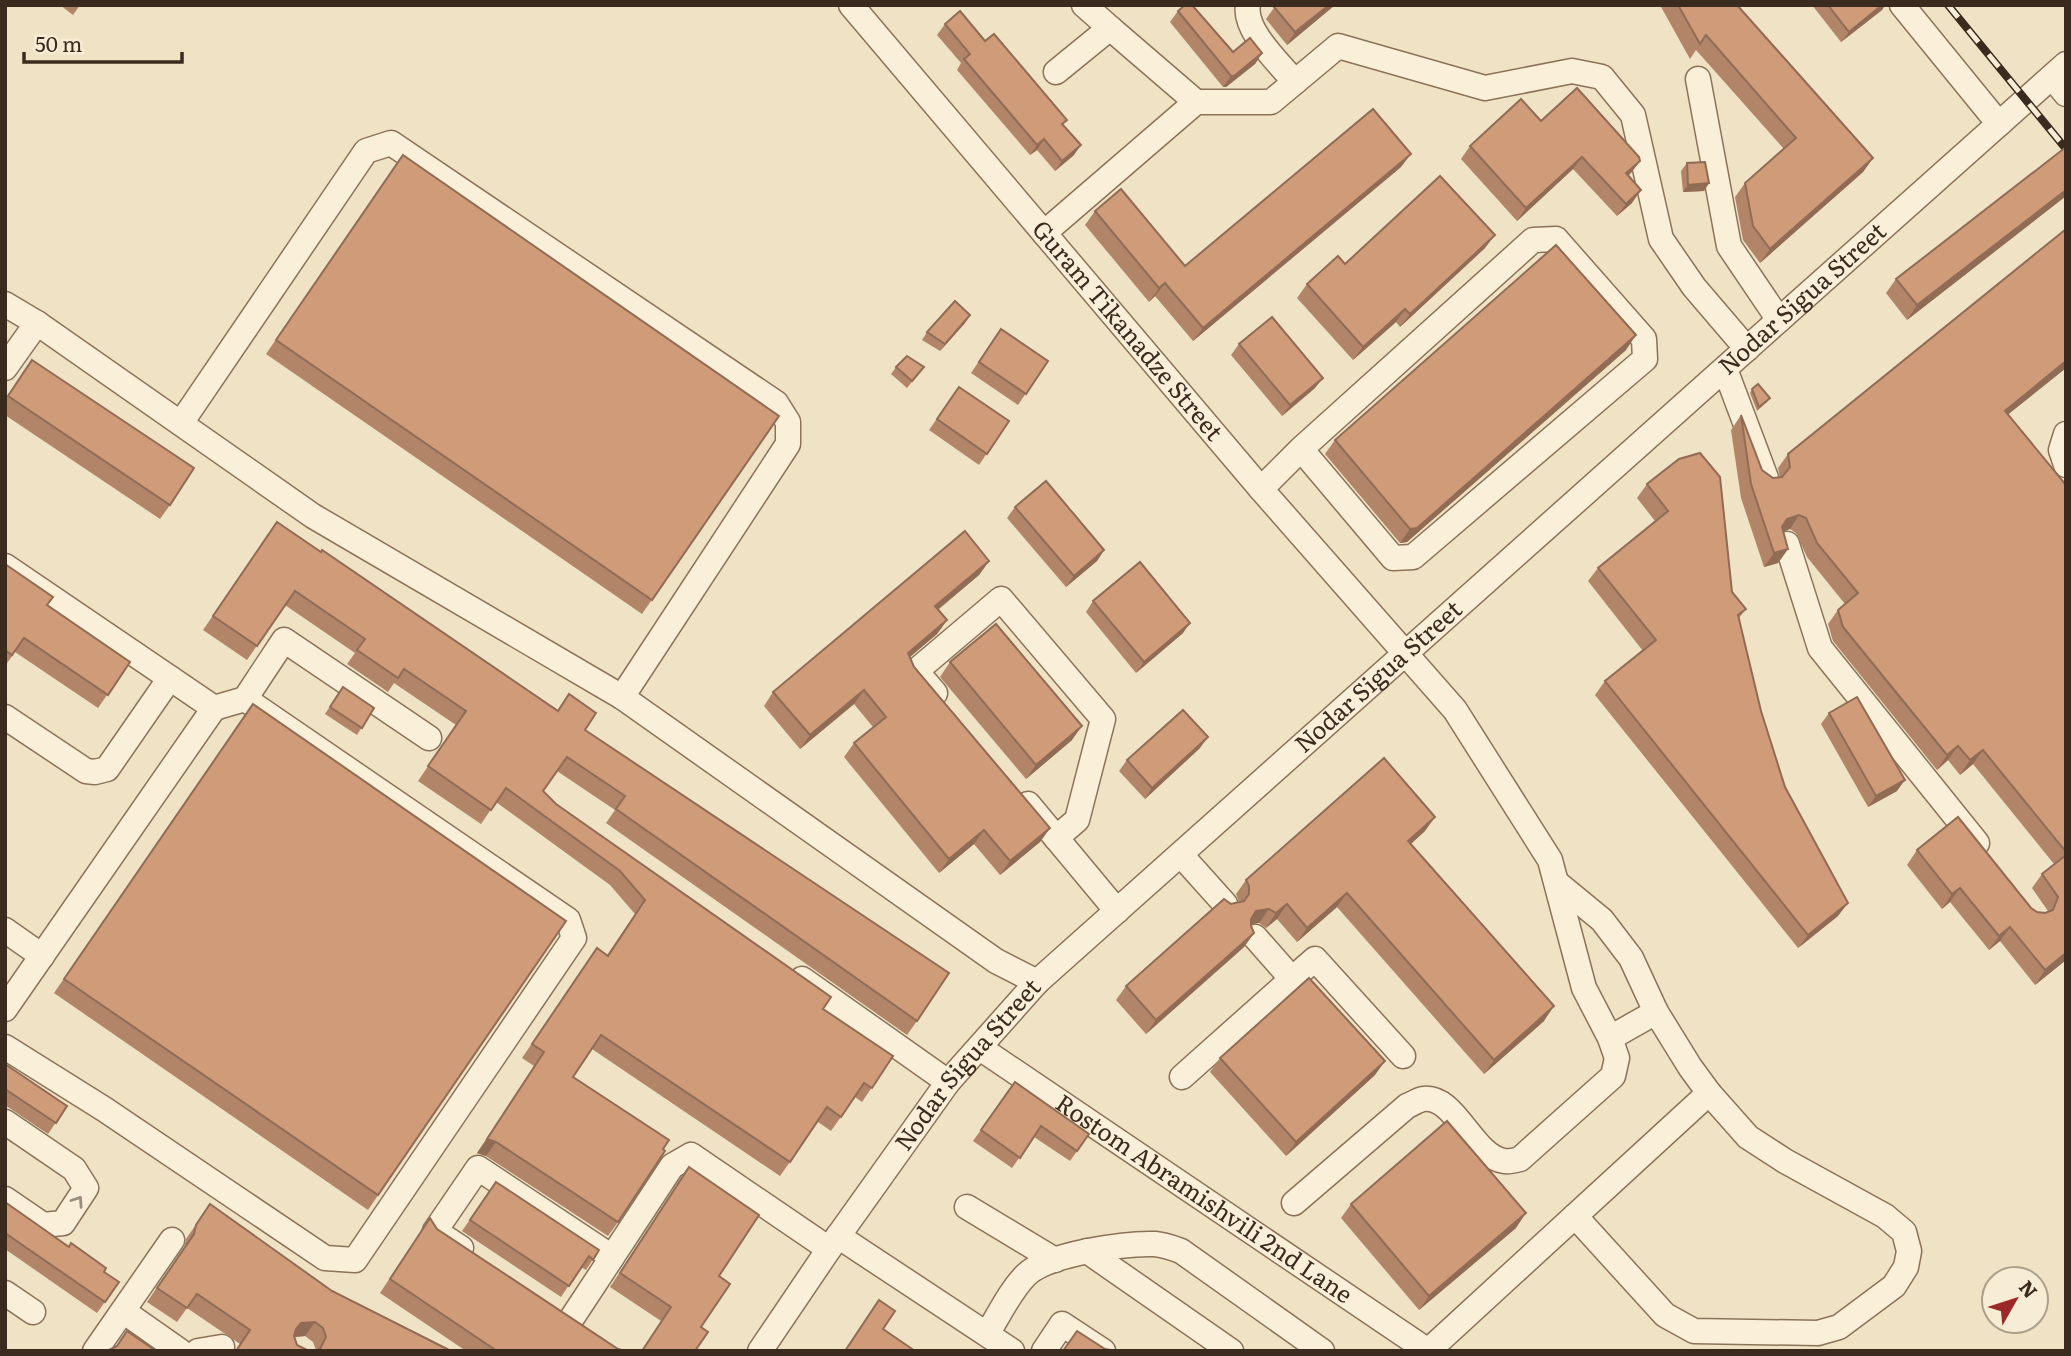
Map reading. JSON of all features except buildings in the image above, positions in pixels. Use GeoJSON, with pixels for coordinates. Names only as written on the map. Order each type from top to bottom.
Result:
{"type":"FeatureCollection","features":[{"type":"Feature","properties":{"kind":"street","name":"Guram Tikanadze Street"},"geometry":{"type":"LineString","coordinates":[[850,5],[1261,489],[1455,710],[1550,860],[1584,988],[1611,1038]]}},
{"type":"Feature","properties":{"kind":"street"},"geometry":{"type":"LineString","coordinates":[[1084,5],[1196,102],[1271,102],[1338,46],[1485,88],[1572,71],[1602,77],[1633,115],[1661,239],[1694,287],[1747,349]]}},
{"type":"Feature","properties":{"kind":"street"},"geometry":{"type":"LineString","coordinates":[[1248,5],[1246,13],[1254,32],[1295,82]]}},
{"type":"Feature","properties":{"kind":"street"},"geometry":{"type":"LineString","coordinates":[[1902,5],[1999,124]]}},
{"type":"Feature","properties":{"kind":"street"},"geometry":{"type":"LineString","coordinates":[[1056,72],[1110,29]]}},
{"type":"Feature","properties":{"kind":"street"},"geometry":{"type":"LineString","coordinates":[[1698,79],[1729,246],[1779,320]]}},
{"type":"Feature","properties":{"kind":"street","name":"Nodar Sigua Street"},"geometry":{"type":"LineString","coordinates":[[760,1351],[948,1082],[1037,982],[1999,124],[2061,79]]}},
{"type":"Feature","properties":{"kind":"street"},"geometry":{"type":"LineString","coordinates":[[1044,233],[1196,102]]}},
{"type":"Feature","properties":{"kind":"street"},"geometry":{"type":"LineString","coordinates":[[181,423],[366,151],[391,143],[776,403],[788,422],[788,444],[622,697]]}},
{"type":"Feature","properties":{"kind":"street"},"geometry":{"type":"LineString","coordinates":[[1261,489],[1301,449],[1533,240],[1556,239],[1644,339],[1645,359],[1413,557],[1393,558],[1301,449]]}},
{"type":"Feature","properties":{"kind":"street"},"geometry":{"type":"LineString","coordinates":[[5,304],[37,323],[313,516],[622,697],[996,961],[1037,982]]}},
{"type":"Feature","properties":{"kind":"street"},"geometry":{"type":"LineString","coordinates":[[5,368],[37,323]]}},
{"type":"Feature","properties":{"kind":"street"},"geometry":{"type":"LineString","coordinates":[[1725,369],[1766,478]]}},
{"type":"Feature","properties":{"kind":"street"},"geometry":{"type":"LineString","coordinates":[[2066,434],[2061,450],[2066,465]]}},
{"type":"Feature","properties":{"kind":"street"},"geometry":{"type":"LineString","coordinates":[[1787,544],[1820,648],[1990,860]]}},
{"type":"Feature","properties":{"kind":"street"},"geometry":{"type":"LineString","coordinates":[[5,566],[214,708]]}},
{"type":"Feature","properties":{"kind":"street"},"geometry":{"type":"LineString","coordinates":[[951,712],[916,670],[1001,599],[1103,719],[1077,820],[1056,838]]}},
{"type":"Feature","properties":{"kind":"street"},"geometry":{"type":"LineString","coordinates":[[5,1009],[214,708],[245,699],[284,640],[429,738]]}},
{"type":"Feature","properties":{"kind":"street"},"geometry":{"type":"LineString","coordinates":[[5,717],[86,771],[95,772],[107,769],[170,678]]}},
{"type":"Feature","properties":{"kind":"street"},"geometry":{"type":"LineString","coordinates":[[5,1047],[104,1109],[325,1258],[355,1260],[363,1249],[574,938],[568,920],[245,699]]}},
{"type":"Feature","properties":{"kind":"street"},"geometry":{"type":"LineString","coordinates":[[1012,786],[1117,911]]}},
{"type":"Feature","properties":{"kind":"street"},"geometry":{"type":"LineString","coordinates":[[1181,855],[1225,904]]}},
{"type":"Feature","properties":{"kind":"street"},"geometry":{"type":"LineString","coordinates":[[1557,883],[1602,920],[1631,958],[1656,1012],[1709,1093],[1748,1137],[1785,1161],[1885,1216],[1904,1232],[1909,1251],[1906,1267],[1894,1286],[1839,1327],[1818,1333],[1694,1331],[1665,1314],[1575,1216]]}},
{"type":"Feature","properties":{"kind":"street"},"geometry":{"type":"LineString","coordinates":[[5,930],[42,956]]}},
{"type":"Feature","properties":{"kind":"street"},"geometry":{"type":"LineString","coordinates":[[1255,937],[1292,979]]}},
{"type":"Feature","properties":{"kind":"street"},"geometry":{"type":"LineString","coordinates":[[1182,1077],[1315,958],[1403,1056]]}},
{"type":"Feature","properties":{"kind":"street"},"geometry":{"type":"LineString","coordinates":[[779,964],[948,1082]]}},
{"type":"Feature","properties":{"kind":"street"},"geometry":{"type":"LineString","coordinates":[[1294,1203],[1407,1106],[1424,1099],[1437,1101],[1450,1111],[1487,1154],[1504,1161],[1520,1159],[1613,1076],[1617,1058],[1611,1038],[1656,1012]]}},
{"type":"Feature","properties":{"kind":"street","name":"Rostom Abramishvili 2nd Lane"},"geometry":{"type":"LineString","coordinates":[[979,1048],[1428,1351]]}},
{"type":"Feature","properties":{"kind":"street"},"geometry":{"type":"LineString","coordinates":[[1428,1351],[1709,1093]]}},
{"type":"Feature","properties":{"kind":"street"},"geometry":{"type":"LineString","coordinates":[[5,1122],[74,1169],[86,1188],[63,1223],[43,1225],[5,1199]]}},
{"type":"Feature","properties":{"kind":"street"},"geometry":{"type":"LineString","coordinates":[[570,1321],[672,1166],[691,1155],[1012,1351]]}},
{"type":"Feature","properties":{"kind":"street"},"geometry":{"type":"LineString","coordinates":[[480,1261],[435,1231],[478,1168],[612,1257]]}},
{"type":"Feature","properties":{"kind":"street"},"geometry":{"type":"LineString","coordinates":[[967,1207],[1055,1260]]}},
{"type":"Feature","properties":{"kind":"street"},"geometry":{"type":"LineString","coordinates":[[95,1351],[172,1240]]}},
{"type":"Feature","properties":{"kind":"street"},"geometry":{"type":"LineString","coordinates":[[986,1334],[1027,1274],[1055,1260],[1087,1251],[1158,1244],[1181,1251],[1322,1351]]}},
{"type":"Feature","properties":{"kind":"street"},"geometry":{"type":"LineString","coordinates":[[1087,1251],[1231,1351]]}},
{"type":"Feature","properties":{"kind":"street"},"geometry":{"type":"LineString","coordinates":[[5,1293],[33,1312]]}},
{"type":"Feature","properties":{"kind":"street"},"geometry":{"type":"LineString","coordinates":[[548,1306],[593,1336]]}},
{"type":"Feature","properties":{"kind":"street"},"geometry":{"type":"LineString","coordinates":[[123,1311],[180,1351]]}},
{"type":"Feature","properties":{"kind":"street"},"geometry":{"type":"LineString","coordinates":[[1044,1351],[1062,1324],[1102,1351]]}},
{"type":"Feature","properties":{"kind":"railway"},"geometry":{"type":"LineString","coordinates":[[1948,5],[2066,149]]}}]}
